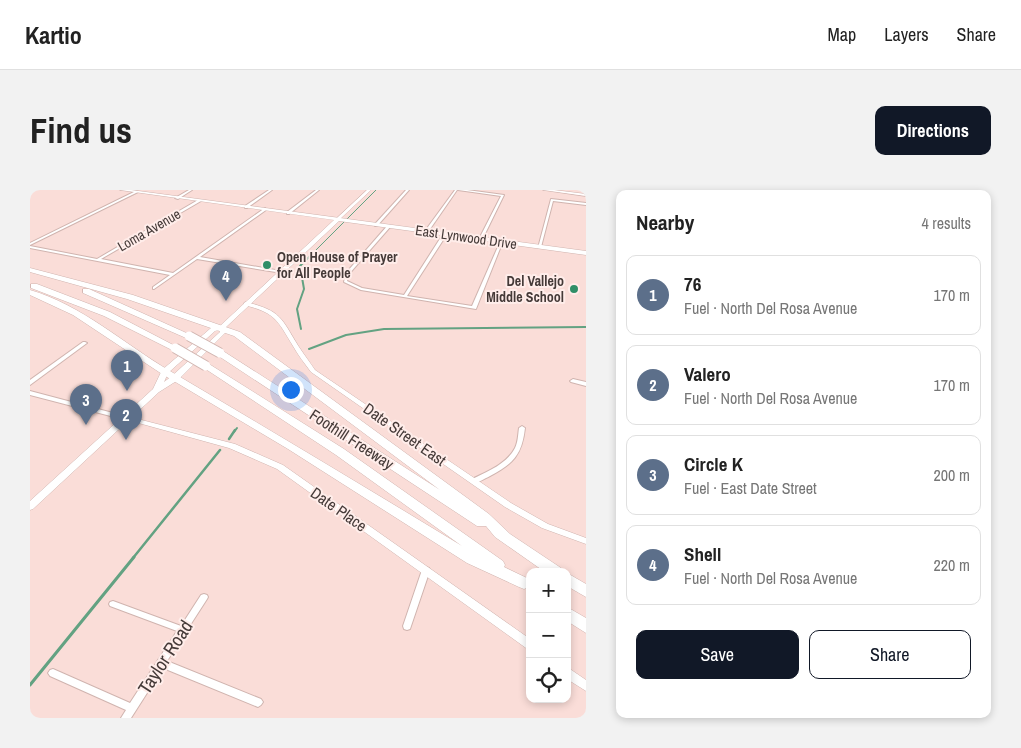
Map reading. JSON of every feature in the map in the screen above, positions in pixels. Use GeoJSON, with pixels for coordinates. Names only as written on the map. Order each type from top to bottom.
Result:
{"type":"FeatureCollection","features":[{"type":"Feature","properties":{"kind":"highway"},"geometry":{"type":"LineString","coordinates":[[30,271],[114,292],[237,334],[485,517],[505,537]]}},
{"type":"Feature","properties":{"kind":"highway","name":"Foothill Freeway"},"geometry":{"type":"LineString","coordinates":[[30,271],[114,302],[189,336],[220,353],[550,568]]}},
{"type":"Feature","properties":{"kind":"highway","name":"Foothill Freeway"},"geometry":{"type":"LineString","coordinates":[[30,285],[107,314],[175,348],[206,366],[340,452],[526,584]]}},
{"type":"Feature","properties":{"kind":"highway"},"geometry":{"type":"LineString","coordinates":[[30,292],[76,313],[170,375],[292,446],[472,559],[526,585]]}},
{"type":"Feature","properties":{"kind":"highway"},"geometry":{"type":"LineString","coordinates":[[571,582],[586,591]]}},
{"type":"Feature","properties":{"kind":"highway"},"geometry":{"type":"LineString","coordinates":[[571,616],[586,626]]}},
{"type":"Feature","properties":{"kind":"main road","name":"East Lynwood Drive"},"geometry":{"type":"LineString","coordinates":[[122,190],[586,253]]}},
{"type":"Feature","properties":{"kind":"main road"},"geometry":{"type":"LineString","coordinates":[[30,507],[156,390],[213,329],[222,328],[281,272],[343,220]]}},
{"type":"Feature","properties":{"kind":"main road"},"geometry":{"type":"LineString","coordinates":[[156,390],[170,375],[223,332],[222,328]]}},
{"type":"Feature","properties":{"kind":"street"},"geometry":{"type":"LineString","coordinates":[[177,198],[191,190]]}},
{"type":"Feature","properties":{"kind":"street"},"geometry":{"type":"LineString","coordinates":[[246,207],[271,190]]}},
{"type":"Feature","properties":{"kind":"street"},"geometry":{"type":"LineString","coordinates":[[288,213],[318,190]]}},
{"type":"Feature","properties":{"kind":"street"},"geometry":{"type":"LineString","coordinates":[[343,220],[369,190]]}},
{"type":"Feature","properties":{"kind":"street"},"geometry":{"type":"LineString","coordinates":[[376,224],[408,190]]}},
{"type":"Feature","properties":{"kind":"street"},"geometry":{"type":"LineString","coordinates":[[427,231],[458,190],[503,195],[481,239]]}},
{"type":"Feature","properties":{"kind":"street"},"geometry":{"type":"LineString","coordinates":[[544,190],[586,194]]}},
{"type":"Feature","properties":{"kind":"street"},"geometry":{"type":"LineString","coordinates":[[30,246],[139,191]]}},
{"type":"Feature","properties":{"kind":"street"},"geometry":{"type":"LineString","coordinates":[[539,247],[552,200],[586,204]]}},
{"type":"Feature","properties":{"kind":"street","name":"Loma Avenue"},"geometry":{"type":"LineString","coordinates":[[99,260],[199,201]]}},
{"type":"Feature","properties":{"kind":"street"},"geometry":{"type":"LineString","coordinates":[[154,288],[265,209]]}},
{"type":"Feature","properties":{"kind":"street"},"geometry":{"type":"LineString","coordinates":[[389,226],[348,274],[345,281],[347,284],[361,289],[474,308],[502,242]]}},
{"type":"Feature","properties":{"kind":"street"},"geometry":{"type":"LineString","coordinates":[[405,296],[445,234]]}},
{"type":"Feature","properties":{"kind":"street"},"geometry":{"type":"LineString","coordinates":[[30,246],[174,274]]}},
{"type":"Feature","properties":{"kind":"street"},"geometry":{"type":"LineString","coordinates":[[197,258],[281,272]]}},
{"type":"Feature","properties":{"kind":"street","name":"Date Street East"},"geometry":{"type":"LineString","coordinates":[[246,304],[266,310],[280,319],[293,343],[314,371],[508,505],[545,526],[586,541]]}},
{"type":"Feature","properties":{"kind":"street"},"geometry":{"type":"LineString","coordinates":[[30,383],[85,343]]}},
{"type":"Feature","properties":{"kind":"street"},"geometry":{"type":"LineString","coordinates":[[573,381],[586,384]]}},
{"type":"Feature","properties":{"kind":"street"},"geometry":{"type":"LineString","coordinates":[[30,393],[126,418]]}},
{"type":"Feature","properties":{"kind":"street","name":"Date Place"},"geometry":{"type":"LineString","coordinates":[[126,418],[232,446],[280,466],[526,642]]}},
{"type":"Feature","properties":{"kind":"street"},"geometry":{"type":"LineString","coordinates":[[474,482],[513,457],[521,440],[522,428]]}},
{"type":"Feature","properties":{"kind":"street"},"geometry":{"type":"LineString","coordinates":[[407,626],[426,570]]}},
{"type":"Feature","properties":{"kind":"street","name":"Taylor Road"},"geometry":{"type":"LineString","coordinates":[[126,718],[204,597]]}},
{"type":"Feature","properties":{"kind":"street"},"geometry":{"type":"LineString","coordinates":[[113,604],[183,630]]}},
{"type":"Feature","properties":{"kind":"street"},"geometry":{"type":"LineString","coordinates":[[161,663],[258,702]]}},
{"type":"Feature","properties":{"kind":"street"},"geometry":{"type":"LineString","coordinates":[[53,673],[132,708]]}},
{"type":"Feature","properties":{"kind":"street"},"geometry":{"type":"LineString","coordinates":[[571,675],[586,686]]}},
{"type":"Feature","properties":{"kind":"waterway"},"geometry":{"type":"LineString","coordinates":[[301,329],[297,309],[304,289],[300,266],[376,190]]}},
{"type":"Feature","properties":{"kind":"waterway"},"geometry":{"type":"LineString","coordinates":[[309,349],[346,335],[384,329],[586,327]]}},
{"type":"Feature","properties":{"kind":"waterway"},"geometry":{"type":"LineString","coordinates":[[234,432],[237,428]]}},
{"type":"Feature","properties":{"kind":"waterway"},"geometry":{"type":"LineString","coordinates":[[229,439],[235,430]]}},
{"type":"Feature","properties":{"kind":"waterway"},"geometry":{"type":"LineString","coordinates":[[133,558],[220,450]]}},
{"type":"Feature","properties":{"kind":"waterway"},"geometry":{"type":"LineString","coordinates":[[30,685],[134,557]]}},
{"type":"Feature","properties":{"kind":"place","name":"Open House of Prayer for All People"},"geometry":{"type":"Point","coordinates":[267,265]}},
{"type":"Feature","properties":{"kind":"place","name":"Del Vallejo Middle School"},"geometry":{"type":"Point","coordinates":[574,289]}},
{"type":"Feature","properties":{"kind":"place","name":"Shell"},"geometry":{"type":"Point","coordinates":[226,301]}},
{"type":"Feature","properties":{"kind":"place","name":"76"},"geometry":{"type":"Point","coordinates":[127,391]}},
{"type":"Feature","properties":{"kind":"place","name":"Circle K"},"geometry":{"type":"Point","coordinates":[86,425]}},
{"type":"Feature","properties":{"kind":"place","name":"Valero"},"geometry":{"type":"Point","coordinates":[126,440]}}]}
